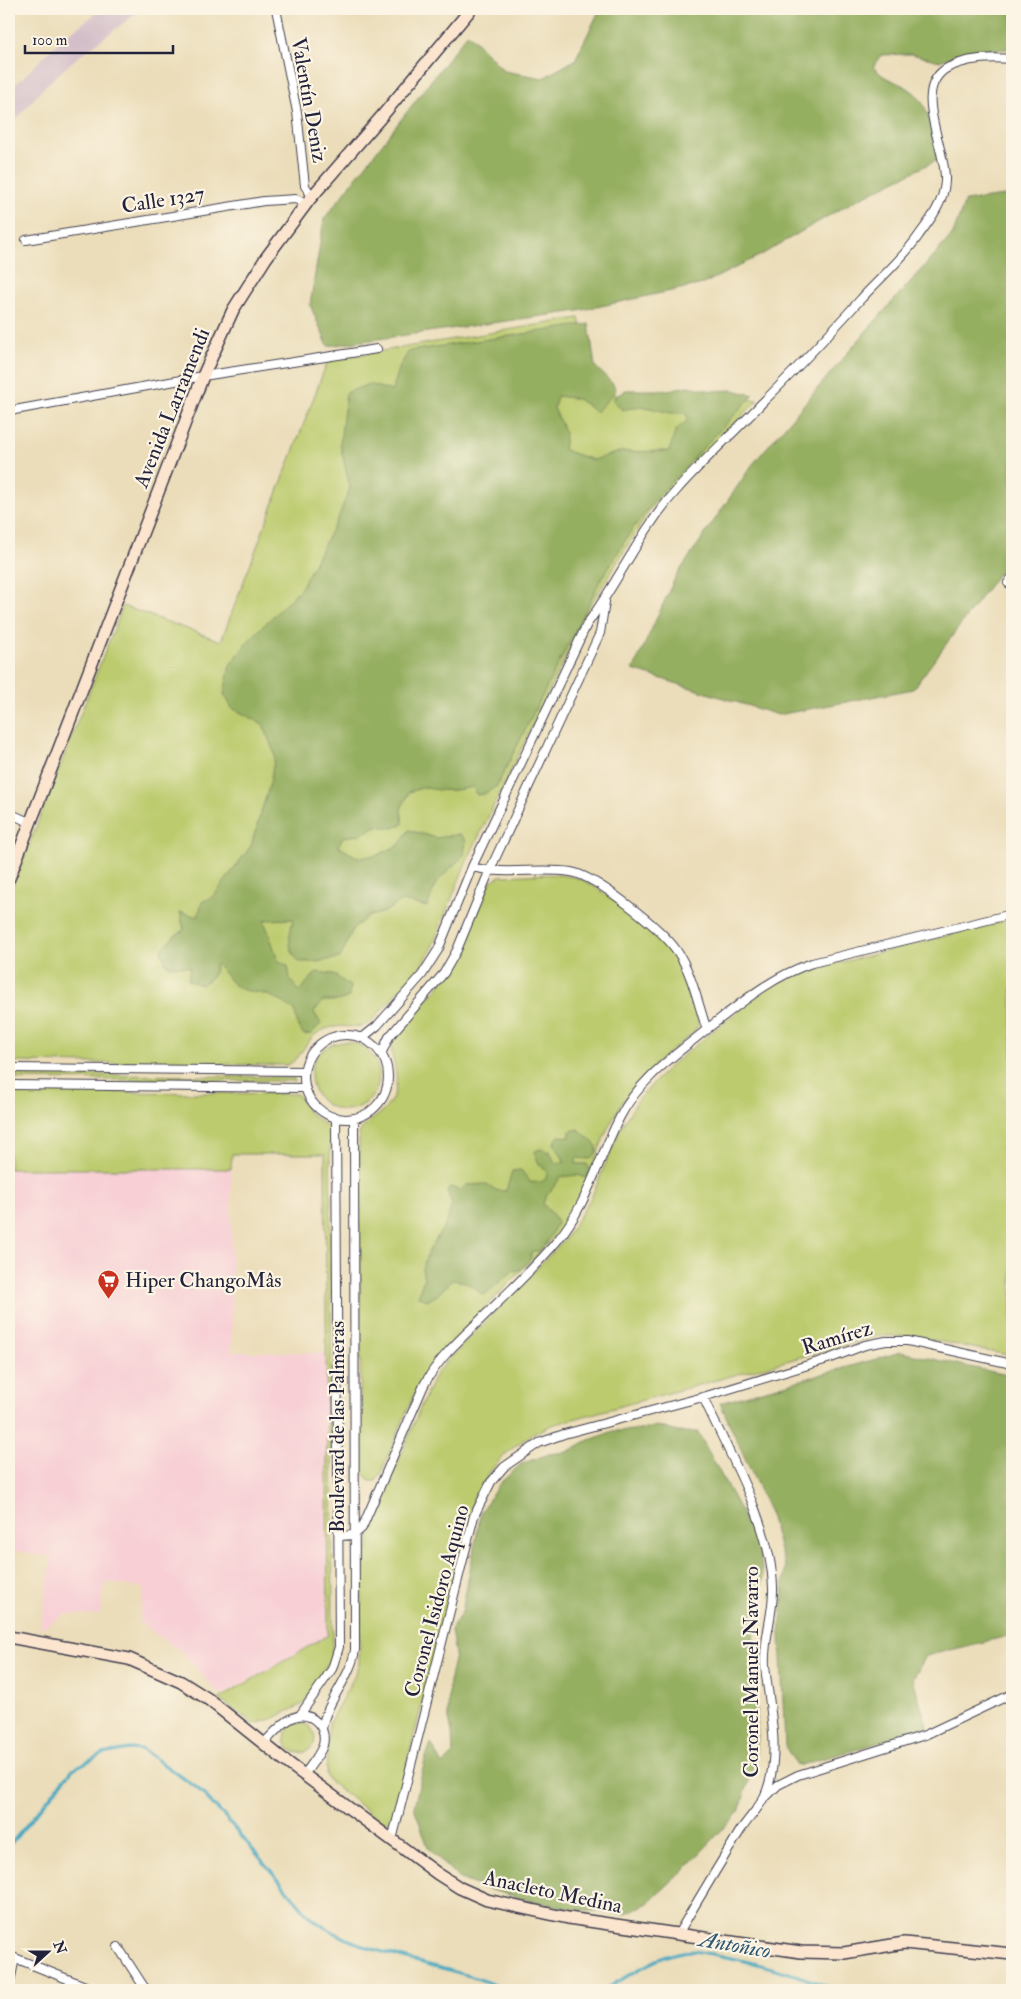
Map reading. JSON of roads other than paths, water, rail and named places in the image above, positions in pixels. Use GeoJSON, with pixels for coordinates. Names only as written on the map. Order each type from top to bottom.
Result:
{"type":"FeatureCollection","features":[{"type":"Feature","properties":{"kind":"street","name":"Valentín Deniz"},"geometry":{"type":"LineString","coordinates":[[276,9],[296,112],[305,186],[309,200]]}},
{"type":"Feature","properties":{"kind":"street","name":"Avenida Larramendi"},"geometry":{"type":"LineString","coordinates":[[9,878],[203,376],[221,334],[245,290],[309,200],[471,9]]}},
{"type":"Feature","properties":{"kind":"street"},"geometry":{"type":"LineString","coordinates":[[362,1038],[377,1026],[431,962],[442,942],[472,867],[587,624],[605,600],[645,532],[675,492],[802,363],[917,239],[930,221],[942,198],[945,180],[945,168],[930,99],[930,89],[939,74],[952,66],[970,60],[1012,59]]}},
{"type":"Feature","properties":{"kind":"street","name":"Calle 1327"},"geometry":{"type":"LineString","coordinates":[[26,240],[264,202],[290,199],[309,200]]}},
{"type":"Feature","properties":{"kind":"street"},"geometry":{"type":"LineString","coordinates":[[9,411],[203,376],[377,349]]}},
{"type":"Feature","properties":{"kind":"street"},"geometry":{"type":"LineString","coordinates":[[381,1054],[389,1037],[434,986],[451,962],[489,872],[600,633],[605,600]]}},
{"type":"Feature","properties":{"kind":"street"},"geometry":{"type":"LineString","coordinates":[[9,813],[31,822]]}},
{"type":"Feature","properties":{"kind":"street"},"geometry":{"type":"LineString","coordinates":[[472,867],[489,872],[570,872],[596,882],[662,934],[678,952],[707,1030]]}},
{"type":"Feature","properties":{"kind":"street"},"geometry":{"type":"LineString","coordinates":[[340,1536],[354,1535],[362,1528],[424,1385],[433,1369],[448,1351],[536,1265],[563,1234],[585,1199],[620,1116],[633,1096],[664,1064],[757,990],[800,967],[1012,914]]}},
{"type":"Feature","properties":{"kind":"street"},"geometry":{"type":"LineString","coordinates":[[342,1035],[362,1038],[373,1045],[381,1054],[388,1074],[384,1094],[372,1110],[354,1118],[336,1117],[325,1113],[315,1106],[306,1088],[304,1071],[312,1052],[328,1038],[342,1035]]}},
{"type":"Feature","properties":{"kind":"street"},"geometry":{"type":"LineString","coordinates":[[9,1068],[304,1071]]}},
{"type":"Feature","properties":{"kind":"street"},"geometry":{"type":"LineString","coordinates":[[9,1085],[306,1088]]}},
{"type":"Feature","properties":{"kind":"street","name":"Boulevard de las Palmeras"},"geometry":{"type":"LineString","coordinates":[[300,1715],[332,1669],[338,1653],[340,1536],[336,1117]]}},
{"type":"Feature","properties":{"kind":"street","name":"Boulevard de las Palmeras"},"geometry":{"type":"LineString","coordinates":[[304,1775],[321,1750],[325,1714],[351,1669],[355,1650],[354,1118]]}},
{"type":"Feature","properties":{"kind":"street","name":"Ramírez"},"geometry":{"type":"LineString","coordinates":[[703,1397],[831,1358],[865,1345],[886,1341],[918,1342],[1012,1364]]}},
{"type":"Feature","properties":{"kind":"street","name":"Coronel Manuel Navarro"},"geometry":{"type":"LineString","coordinates":[[678,1934],[741,1829],[763,1800],[769,1782],[772,1760],[771,1714],[765,1664],[765,1644],[773,1588],[770,1565],[760,1524],[703,1397]]}},
{"type":"Feature","properties":{"kind":"street","name":"Coronel Isidoro Aquino"},"geometry":{"type":"LineString","coordinates":[[392,1840],[474,1516],[492,1482],[517,1456],[550,1438],[703,1397]]}},
{"type":"Feature","properties":{"kind":"street","name":"Anacleto Medina"},"geometry":{"type":"LineString","coordinates":[[9,1637],[129,1659],[146,1664],[208,1698],[304,1775],[449,1882],[487,1900],[568,1918],[823,1954],[844,1953],[904,1943],[1012,1954]]}},
{"type":"Feature","properties":{"kind":"street"},"geometry":{"type":"LineString","coordinates":[[763,1800],[778,1785],[798,1775],[926,1735],[1012,1694]]}},
{"type":"Feature","properties":{"kind":"street"},"geometry":{"type":"LineString","coordinates":[[264,1743],[287,1719],[300,1715],[313,1719],[322,1729]]}},
{"type":"Feature","properties":{"kind":"street"},"geometry":{"type":"LineString","coordinates":[[118,1947],[144,1987],[149,1990]]}},
{"type":"Feature","properties":{"kind":"street"},"geometry":{"type":"LineString","coordinates":[[9,1986],[15,1958],[95,1990]]}},
{"type":"Feature","properties":{"kind":"waterway"},"geometry":{"type":"LineString","coordinates":[[9,1846],[73,1769],[103,1754],[129,1749],[143,1750],[197,1788],[226,1818],[311,1918],[333,1932],[356,1943],[381,1952],[457,1972],[506,1990]]}},
{"type":"Feature","properties":{"kind":"waterway","name":"Antoñico"},"geometry":{"type":"LineString","coordinates":[[604,1990],[659,1959],[682,1952],[694,1951],[766,1966],[836,1990]]}},
{"type":"Feature","properties":{"kind":"waterway","name":"Antoñico"},"geometry":{"type":"LineString","coordinates":[[1001,1990],[1012,1986]]}},
{"type":"Feature","properties":{"kind":"place","name":"Hiper ChangoMâs"},"geometry":{"type":"Point","coordinates":[109,1299]}}]}
